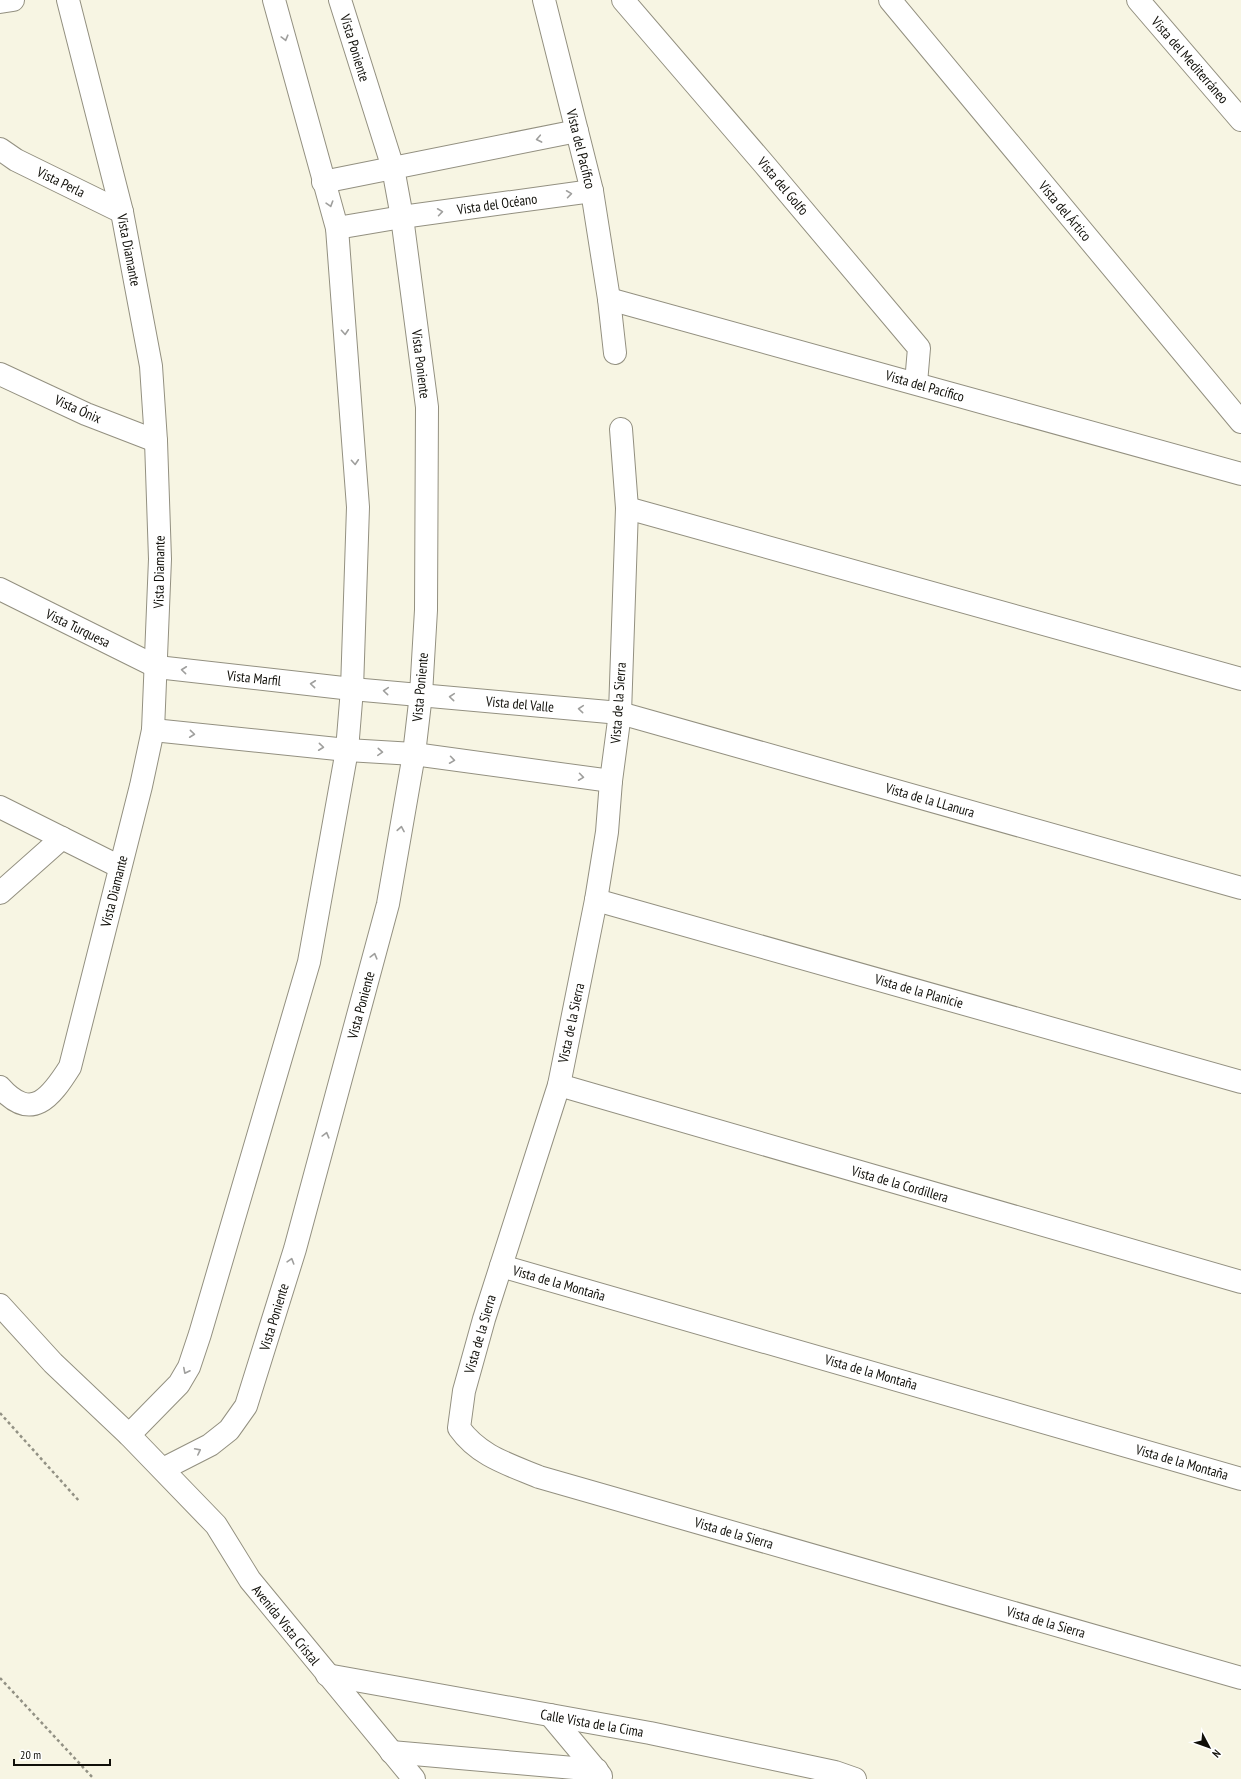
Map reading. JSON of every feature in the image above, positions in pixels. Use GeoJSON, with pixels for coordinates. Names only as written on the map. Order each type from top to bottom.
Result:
{"type":"FeatureCollection","features":[{"type":"Feature","properties":{"kind":"street"},"geometry":{"type":"LineString","coordinates":[[0,2],[13,0]]}},
{"type":"Feature","properties":{"kind":"street","name":"Vista Diamante"},"geometry":{"type":"LineString","coordinates":[[6,1093],[30,1105],[42,1101],[56,1090],[70,1067],[141,786],[153,730],[157,667],[160,559],[156,442],[151,366],[122,212],[68,0]]}},
{"type":"Feature","properties":{"kind":"street"},"geometry":{"type":"LineString","coordinates":[[129,1436],[179,1384],[188,1367],[200,1334],[309,962],[347,750],[352,688],[358,507],[337,228],[323,182],[274,0]]}},
{"type":"Feature","properties":{"kind":"street","name":"Vista Poniente"},"geometry":{"type":"LineString","coordinates":[[163,1469],[210,1445],[229,1430],[246,1406],[295,1249],[388,904],[414,754],[421,694],[426,610],[427,407],[402,217],[392,168],[340,0]]}},
{"type":"Feature","properties":{"kind":"street","name":"Vista del Pacífico"},"geometry":{"type":"LineString","coordinates":[[544,0],[592,191],[609,299],[615,353]]}},
{"type":"Feature","properties":{"kind":"street","name":"Vista del Golfo"},"geometry":{"type":"LineString","coordinates":[[623,0],[759,158],[919,348],[916,383]]}},
{"type":"Feature","properties":{"kind":"street","name":"Vista del Ártico"},"geometry":{"type":"LineString","coordinates":[[890,0],[1241,422]]}},
{"type":"Feature","properties":{"kind":"street","name":"Vista del Mediterráneo"},"geometry":{"type":"LineString","coordinates":[[1138,0],[1241,120]]}},
{"type":"Feature","properties":{"kind":"street"},"geometry":{"type":"LineString","coordinates":[[323,182],[577,131]]}},
{"type":"Feature","properties":{"kind":"street","name":"Vista Perla"},"geometry":{"type":"LineString","coordinates":[[0,149],[16,160],[122,212]]}},
{"type":"Feature","properties":{"kind":"street","name":"Vista del Océano"},"geometry":{"type":"LineString","coordinates":[[337,228],[402,217],[592,191]]}},
{"type":"Feature","properties":{"kind":"street","name":"Vista del Pacífico"},"geometry":{"type":"LineString","coordinates":[[609,299],[1241,474]]}},
{"type":"Feature","properties":{"kind":"street","name":"Vista Ónix"},"geometry":{"type":"LineString","coordinates":[[0,374],[86,414],[156,442]]}},
{"type":"Feature","properties":{"kind":"street","name":"Vista de la Sierra"},"geometry":{"type":"LineString","coordinates":[[622,429],[627,508],[620,713],[611,781],[607,832],[596,900],[559,1086],[484,1319],[464,1391],[459,1428],[469,1442],[493,1458],[539,1477],[1241,1678]]}},
{"type":"Feature","properties":{"kind":"street"},"geometry":{"type":"LineString","coordinates":[[627,508],[1241,679]]}},
{"type":"Feature","properties":{"kind":"street","name":"Vista Turquesa"},"geometry":{"type":"LineString","coordinates":[[0,589],[157,667]]}},
{"type":"Feature","properties":{"kind":"street","name":"Vista Marfil"},"geometry":{"type":"LineString","coordinates":[[157,667],[421,694]]}},
{"type":"Feature","properties":{"kind":"street","name":"Vista del Valle"},"geometry":{"type":"LineString","coordinates":[[421,694],[620,713]]}},
{"type":"Feature","properties":{"kind":"street","name":"Vista de la LLanura"},"geometry":{"type":"LineString","coordinates":[[620,713],[1241,888]]}},
{"type":"Feature","properties":{"kind":"street"},"geometry":{"type":"LineString","coordinates":[[153,730],[347,750],[414,754],[611,781]]}},
{"type":"Feature","properties":{"kind":"street"},"geometry":{"type":"LineString","coordinates":[[0,807],[120,867]]}},
{"type":"Feature","properties":{"kind":"street"},"geometry":{"type":"LineString","coordinates":[[0,893],[62,838]]}},
{"type":"Feature","properties":{"kind":"street","name":"Vista de la Planicie"},"geometry":{"type":"LineString","coordinates":[[596,900],[1241,1082]]}},
{"type":"Feature","properties":{"kind":"street","name":"Vista de la Cordillera"},"geometry":{"type":"LineString","coordinates":[[559,1086],[1241,1282]]}},
{"type":"Feature","properties":{"kind":"street","name":"Vista de la Montaña"},"geometry":{"type":"LineString","coordinates":[[501,1266],[1241,1479]]}},
{"type":"Feature","properties":{"kind":"street","name":"Avenida Vista Cristal"},"geometry":{"type":"LineString","coordinates":[[0,1305],[53,1363],[163,1469],[216,1525],[250,1580],[414,1779]]}},
{"type":"Feature","properties":{"kind":"street","name":"Calle Vista de la Cima"},"geometry":{"type":"LineString","coordinates":[[327,1675],[650,1733],[836,1772],[855,1779]]}},
{"type":"Feature","properties":{"kind":"street"},"geometry":{"type":"LineString","coordinates":[[550,1715],[600,1774]]}},
{"type":"Feature","properties":{"kind":"street"},"geometry":{"type":"LineString","coordinates":[[391,1752],[600,1774]]}},
{"type":"Feature","properties":{"kind":"path"},"geometry":{"type":"LineString","coordinates":[[0,1413],[80,1502]]}},
{"type":"Feature","properties":{"kind":"path"},"geometry":{"type":"LineString","coordinates":[[0,1678],[94,1779]]}}]}
